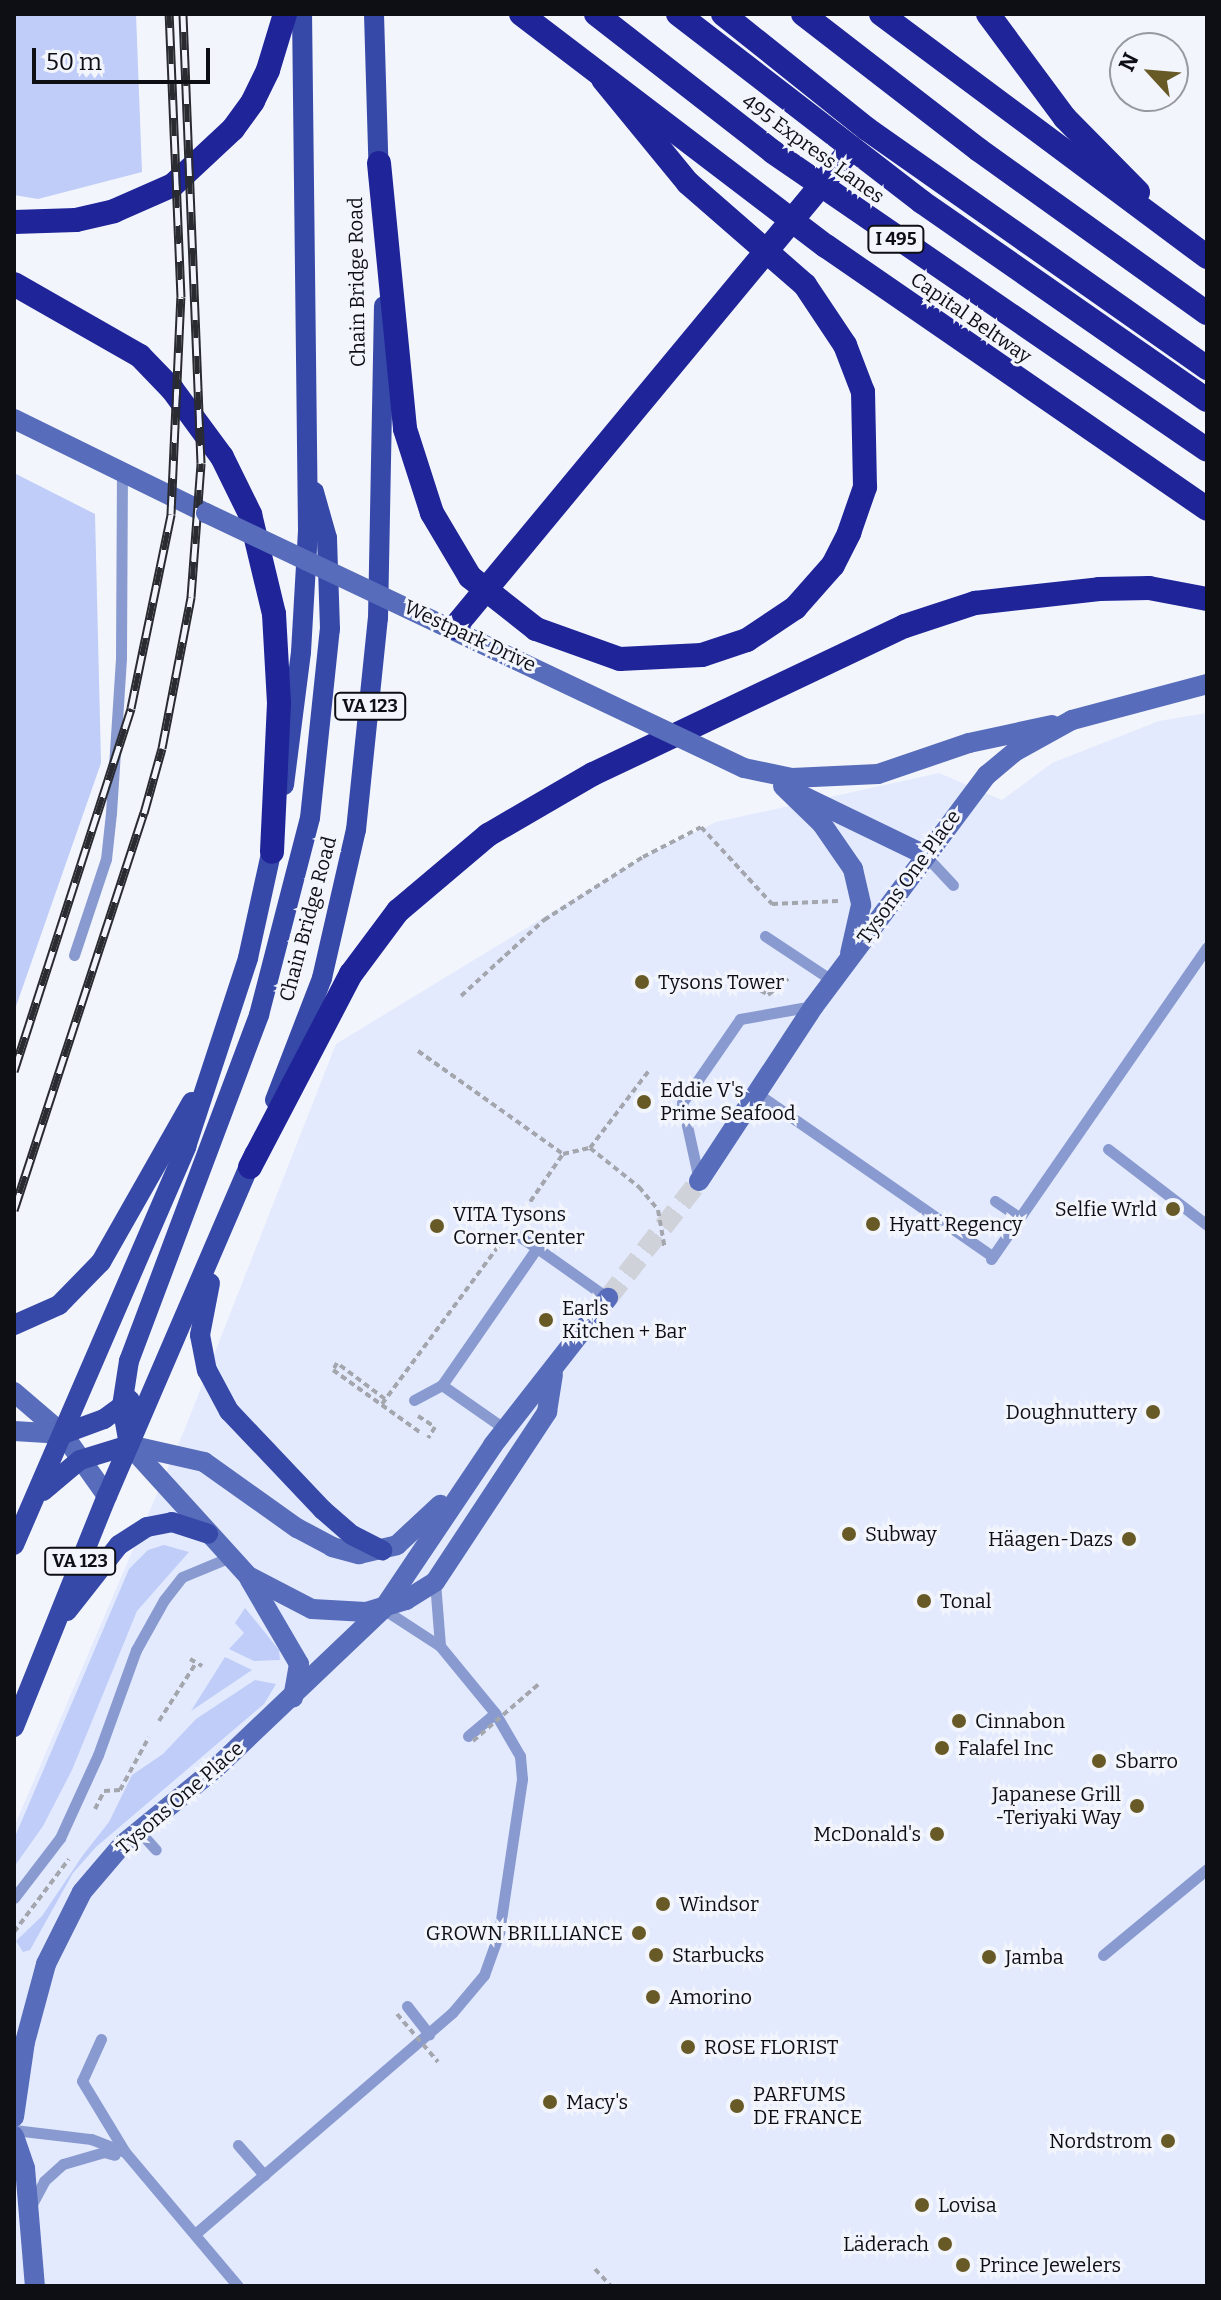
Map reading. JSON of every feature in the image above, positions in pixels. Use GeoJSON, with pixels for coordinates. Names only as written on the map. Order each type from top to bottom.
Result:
{"type":"FeatureCollection","features":[{"type":"Feature","properties":{"kind":"highway"},"geometry":{"type":"LineString","coordinates":[[14,222],[76,220],[114,211],[173,185],[233,129],[253,101],[268,70],[285,14]]}},
{"type":"Feature","properties":{"kind":"highway","name":"Capital Beltway"},"geometry":{"type":"LineString","coordinates":[[521,14],[838,254],[1207,509]]}},
{"type":"Feature","properties":{"kind":"highway","name":"495 Express Lanes"},"geometry":{"type":"LineString","coordinates":[[596,14],[773,152],[1207,450]]}},
{"type":"Feature","properties":{"kind":"highway"},"geometry":{"type":"LineString","coordinates":[[678,14],[848,152],[1207,400]]}},
{"type":"Feature","properties":{"kind":"highway"},"geometry":{"type":"LineString","coordinates":[[723,14],[867,129],[1207,368]]}},
{"type":"Feature","properties":{"kind":"highway"},"geometry":{"type":"LineString","coordinates":[[803,14],[979,150],[1207,313]]}},
{"type":"Feature","properties":{"kind":"highway"},"geometry":{"type":"LineString","coordinates":[[881,14],[1202,253]]}},
{"type":"Feature","properties":{"kind":"highway"},"geometry":{"type":"LineString","coordinates":[[988,14],[1065,118],[1202,253]]}},
{"type":"Feature","properties":{"kind":"highway"},"geometry":{"type":"LineString","coordinates":[[379,163],[405,429],[432,513],[470,577],[536,629],[620,659],[702,655],[747,640],[795,608],[833,565],[849,533],[865,487],[868,437],[863,392],[845,345],[805,285],[688,183],[603,79]]}},
{"type":"Feature","properties":{"kind":"highway"},"geometry":{"type":"LineString","coordinates":[[454,628],[867,129]]}},
{"type":"Feature","properties":{"kind":"highway"},"geometry":{"type":"LineString","coordinates":[[14,284],[140,356],[172,389],[222,457],[250,514],[274,614],[279,703],[272,852]]}},
{"type":"Feature","properties":{"kind":"highway"},"geometry":{"type":"LineString","coordinates":[[250,1167],[351,974],[398,911],[488,835],[593,774],[905,626],[975,603],[1099,589],[1149,588],[1207,599]]}},
{"type":"Feature","properties":{"kind":"main road","name":"VA 123"},"geometry":{"type":"LineString","coordinates":[[14,1545],[186,1147],[219,1053],[272,852],[301,652],[308,471],[302,14]]}},
{"type":"Feature","properties":{"kind":"main road","name":"VA 123"},"geometry":{"type":"LineString","coordinates":[[374,14],[379,163]]}},
{"type":"Feature","properties":{"kind":"main road","name":"Chain Bridge Road"},"geometry":{"type":"LineString","coordinates":[[14,1727],[107,1496],[250,1167],[322,978],[356,830],[378,618],[384,308],[379,163]]}},
{"type":"Feature","properties":{"kind":"main road"},"geometry":{"type":"LineString","coordinates":[[34,1499],[82,1459],[129,1445],[122,1406],[141,1321],[259,1015],[310,818],[330,629],[327,538],[308,471]]}},
{"type":"Feature","properties":{"kind":"main road"},"geometry":{"type":"LineString","coordinates":[[14,1325],[59,1305],[101,1262],[219,1053]]}},
{"type":"Feature","properties":{"kind":"main road"},"geometry":{"type":"LineString","coordinates":[[225,1225],[200,1335],[207,1370],[229,1411],[283,1472],[352,1535],[382,1550]]}},
{"type":"Feature","properties":{"kind":"main road"},"geometry":{"type":"LineString","coordinates":[[63,1434],[122,1406],[143,1392],[164,1367]]}},
{"type":"Feature","properties":{"kind":"main road"},"geometry":{"type":"LineString","coordinates":[[54,1626],[119,1545],[147,1527],[172,1522],[208,1534]]}},
{"type":"Feature","properties":{"kind":"street","name":"Westpark Drive"},"geometry":{"type":"LineString","coordinates":[[14,419],[925,855]]}},
{"type":"Feature","properties":{"kind":"street","name":"Tysons One Place"},"geometry":{"type":"LineString","coordinates":[[699,1181],[814,1006],[987,775],[1016,751],[1072,720],[1207,684]]}},
{"type":"Feature","properties":{"kind":"street"},"geometry":{"type":"LineString","coordinates":[[744,768],[792,778],[878,774],[969,743],[1072,720]]}},
{"type":"Feature","properties":{"kind":"street"},"geometry":{"type":"LineString","coordinates":[[783,786],[822,824],[853,869],[861,905],[849,960]]}},
{"type":"Feature","properties":{"kind":"street","name":"Tysons One Place"},"geometry":{"type":"LineString","coordinates":[[14,2117],[25,2042],[59,1928],[82,1892],[139,1831],[293,1697],[383,1609],[499,1437],[553,1374],[608,1298]]}},
{"type":"Feature","properties":{"kind":"street","name":"Tysons One Place"},"geometry":{"type":"LineString","coordinates":[[383,1609],[435,1582],[547,1412],[553,1374]]}},
{"type":"Feature","properties":{"kind":"street"},"geometry":{"type":"LineString","coordinates":[[14,1392],[63,1434],[107,1496]]}},
{"type":"Feature","properties":{"kind":"street"},"geometry":{"type":"LineString","coordinates":[[14,1431],[63,1434]]}},
{"type":"Feature","properties":{"kind":"street"},"geometry":{"type":"LineString","coordinates":[[129,1445],[204,1462],[332,1547],[359,1554],[382,1550],[422,1525],[499,1437]]}},
{"type":"Feature","properties":{"kind":"street"},"geometry":{"type":"LineString","coordinates":[[129,1445],[228,1558],[248,1576],[312,1609],[346,1614],[383,1609]]}},
{"type":"Feature","properties":{"kind":"street"},"geometry":{"type":"LineString","coordinates":[[248,1576],[299,1664],[293,1697]]}},
{"type":"Feature","properties":{"kind":"street"},"geometry":{"type":"LineString","coordinates":[[14,2133],[25,2168],[35,2286]]}},
{"type":"Feature","properties":{"kind":"lane"},"geometry":{"type":"LineString","coordinates":[[74,955],[106,859],[121,657],[122,472]]}},
{"type":"Feature","properties":{"kind":"lane"},"geometry":{"type":"LineString","coordinates":[[925,855],[953,885]]}},
{"type":"Feature","properties":{"kind":"lane"},"geometry":{"type":"LineString","coordinates":[[765,936],[833,981]]}},
{"type":"Feature","properties":{"kind":"lane"},"geometry":{"type":"LineString","coordinates":[[758,1094],[992,1257],[1207,947]]}},
{"type":"Feature","properties":{"kind":"lane"},"geometry":{"type":"LineString","coordinates":[[699,1181],[682,1103],[740,1019],[814,1006]]}},
{"type":"Feature","properties":{"kind":"lane"},"geometry":{"type":"LineString","coordinates":[[1108,1149],[1207,1225]]}},
{"type":"Feature","properties":{"kind":"lane"},"geometry":{"type":"LineString","coordinates":[[995,1201],[1019,1217]]}},
{"type":"Feature","properties":{"kind":"lane"},"geometry":{"type":"LineString","coordinates":[[513,1231],[608,1298]]}},
{"type":"Feature","properties":{"kind":"lane"},"geometry":{"type":"LineString","coordinates":[[414,1400],[442,1385],[537,1248]]}},
{"type":"Feature","properties":{"kind":"lane"},"geometry":{"type":"LineString","coordinates":[[442,1385],[499,1437]]}},
{"type":"Feature","properties":{"kind":"lane"},"geometry":{"type":"LineString","coordinates":[[14,1898],[60,1838],[98,1755],[136,1650],[164,1600],[182,1577],[228,1558]]}},
{"type":"Feature","properties":{"kind":"lane"},"geometry":{"type":"LineString","coordinates":[[435,1582],[440,1646]]}},
{"type":"Feature","properties":{"kind":"lane"},"geometry":{"type":"LineString","coordinates":[[195,2234],[429,2034],[484,1975],[499,1933],[522,1779],[517,1747],[495,1713],[440,1646],[383,1609]]}},
{"type":"Feature","properties":{"kind":"lane"},"geometry":{"type":"LineString","coordinates":[[471,1738],[495,1713]]}},
{"type":"Feature","properties":{"kind":"lane"},"geometry":{"type":"LineString","coordinates":[[139,1831],[156,1850]]}},
{"type":"Feature","properties":{"kind":"lane"},"geometry":{"type":"LineString","coordinates":[[1103,1955],[1207,1869]]}},
{"type":"Feature","properties":{"kind":"lane"},"geometry":{"type":"LineString","coordinates":[[407,2006],[429,2034]]}},
{"type":"Feature","properties":{"kind":"lane"},"geometry":{"type":"LineString","coordinates":[[101,2039],[82,2081],[129,2156],[238,2286]]}},
{"type":"Feature","properties":{"kind":"lane"},"geometry":{"type":"LineString","coordinates":[[14,2133],[91,2139],[129,2156]]}},
{"type":"Feature","properties":{"kind":"lane"},"geometry":{"type":"LineString","coordinates":[[238,2145],[264,2175]]}},
{"type":"Feature","properties":{"kind":"lane"},"geometry":{"type":"LineString","coordinates":[[28,2229],[32,2203],[44,2181],[63,2164],[104,2152],[129,2156]]}},
{"type":"Feature","properties":{"kind":"path"},"geometry":{"type":"LineString","coordinates":[[461,996],[544,920],[643,857],[701,827],[772,904],[842,900]]}},
{"type":"Feature","properties":{"kind":"path"},"geometry":{"type":"LineString","coordinates":[[744,979],[768,995],[789,978]]}},
{"type":"Feature","properties":{"kind":"path"},"geometry":{"type":"LineString","coordinates":[[418,1051],[563,1154]]}},
{"type":"Feature","properties":{"kind":"path"},"geometry":{"type":"LineString","coordinates":[[382,1404],[513,1231],[563,1154],[590,1148],[648,1072]]}},
{"type":"Feature","properties":{"kind":"path"},"geometry":{"type":"LineString","coordinates":[[590,1148],[639,1187],[658,1210],[665,1248]]}},
{"type":"Feature","properties":{"kind":"path"},"geometry":{"type":"LineString","coordinates":[[387,1397],[337,1363],[333,1370],[421,1433]]}},
{"type":"Feature","properties":{"kind":"path"},"geometry":{"type":"LineString","coordinates":[[190,1659],[202,1666]]}},
{"type":"Feature","properties":{"kind":"path"},"geometry":{"type":"LineString","coordinates":[[159,1721],[196,1663]]}},
{"type":"Feature","properties":{"kind":"path"},"geometry":{"type":"LineString","coordinates":[[471,1738],[540,1683]]}},
{"type":"Feature","properties":{"kind":"path"},"geometry":{"type":"LineString","coordinates":[[92,1814],[104,1791],[120,1790],[149,1737]]}},
{"type":"Feature","properties":{"kind":"path"},"geometry":{"type":"LineString","coordinates":[[14,1932],[72,1853]]}},
{"type":"Feature","properties":{"kind":"path"},"geometry":{"type":"LineString","coordinates":[[397,2014],[438,2062]]}},
{"type":"Feature","properties":{"kind":"path"},"geometry":{"type":"LineString","coordinates":[[595,2269],[611,2286]]}},
{"type":"Feature","properties":{"kind":"shaded area"},"geometry":{"type":"Polygon","coordinates":[[[14,14],[136,14],[142,172],[38,199],[14,195],[14,14]]]}},
{"type":"Feature","properties":{"kind":"shaded area"},"geometry":{"type":"Polygon","coordinates":[[[14,473],[95,514],[101,763],[14,1012],[14,473]]]}},
{"type":"Feature","properties":{"kind":"shaded area"},"geometry":{"type":"Polygon","coordinates":[[[1207,713],[1207,2286],[14,2286],[14,1827],[186,1426],[336,1044],[643,857],[716,822],[939,773],[1002,800],[1052,763],[1159,721],[1207,713]]]}},
{"type":"Feature","properties":{"kind":"shaded area"},"geometry":{"type":"Polygon","coordinates":[[[164,1545],[189,1552],[137,1611],[72,1770],[43,1826],[14,1867],[14,1839],[129,1569],[148,1550],[164,1545]]]}},
{"type":"Feature","properties":{"kind":"shaded area"},"geometry":{"type":"Polygon","coordinates":[[[245,1608],[279,1650],[280,1660],[254,1661],[229,1649],[244,1633],[235,1623],[245,1608]]]}},
{"type":"Feature","properties":{"kind":"shaded area"},"geometry":{"type":"Polygon","coordinates":[[[225,1657],[252,1670],[191,1711],[225,1657]]]}},
{"type":"Feature","properties":{"kind":"shaded area"},"geometry":{"type":"Polygon","coordinates":[[[255,1680],[276,1684],[264,1704],[96,1847],[73,1873],[30,1950],[23,1952],[16,1941],[42,1916],[109,1822],[132,1775],[163,1754],[196,1719],[255,1680]]]}},
{"type":"Feature","properties":{"kind":"tunnel"},"geometry":{"type":"LineString","coordinates":[[608,1298],[699,1181]]}},
{"type":"Feature","properties":{"kind":"railway"},"geometry":{"type":"LineString","coordinates":[[14,1071],[131,708],[171,514],[181,297],[169,14]]}},
{"type":"Feature","properties":{"kind":"railway"},"geometry":{"type":"LineString","coordinates":[[14,1210],[144,813],[162,748],[191,597],[201,463],[183,14]]}},
{"type":"Feature","properties":{"kind":"place","name":"Tysons Tower"},"geometry":{"type":"Point","coordinates":[642,982]}},
{"type":"Feature","properties":{"kind":"place","name":"Eddie V's Prime Seafood"},"geometry":{"type":"Point","coordinates":[644,1102]}},
{"type":"Feature","properties":{"kind":"place","name":"Selfie Wrld"},"geometry":{"type":"Point","coordinates":[1173,1209]}},
{"type":"Feature","properties":{"kind":"place","name":"Hyatt Regency"},"geometry":{"type":"Point","coordinates":[873,1224]}},
{"type":"Feature","properties":{"kind":"place","name":"VITA Tysons Corner Center"},"geometry":{"type":"Point","coordinates":[437,1226]}},
{"type":"Feature","properties":{"kind":"place","name":"Earls Kitchen + Bar"},"geometry":{"type":"Point","coordinates":[546,1320]}},
{"type":"Feature","properties":{"kind":"place","name":"Doughnuttery"},"geometry":{"type":"Point","coordinates":[1153,1412]}},
{"type":"Feature","properties":{"kind":"place","name":"Subway"},"geometry":{"type":"Point","coordinates":[849,1534]}},
{"type":"Feature","properties":{"kind":"place","name":"Häagen-Dazs"},"geometry":{"type":"Point","coordinates":[1129,1539]}},
{"type":"Feature","properties":{"kind":"place","name":"Tonal"},"geometry":{"type":"Point","coordinates":[924,1601]}},
{"type":"Feature","properties":{"kind":"place","name":"Cinnabon"},"geometry":{"type":"Point","coordinates":[959,1721]}},
{"type":"Feature","properties":{"kind":"place","name":"Falafel Inc"},"geometry":{"type":"Point","coordinates":[942,1748]}},
{"type":"Feature","properties":{"kind":"place","name":"Sbarro"},"geometry":{"type":"Point","coordinates":[1099,1761]}},
{"type":"Feature","properties":{"kind":"place","name":"Japanese Grill -Teriyaki Way"},"geometry":{"type":"Point","coordinates":[1137,1806]}},
{"type":"Feature","properties":{"kind":"place","name":"McDonald's"},"geometry":{"type":"Point","coordinates":[937,1834]}},
{"type":"Feature","properties":{"kind":"place","name":"Windsor"},"geometry":{"type":"Point","coordinates":[663,1904]}},
{"type":"Feature","properties":{"kind":"place","name":"GROWN BRILLIANCE"},"geometry":{"type":"Point","coordinates":[639,1933]}},
{"type":"Feature","properties":{"kind":"place","name":"Starbucks"},"geometry":{"type":"Point","coordinates":[656,1955]}},
{"type":"Feature","properties":{"kind":"place","name":"Jamba"},"geometry":{"type":"Point","coordinates":[989,1957]}},
{"type":"Feature","properties":{"kind":"place","name":"Amorino"},"geometry":{"type":"Point","coordinates":[653,1997]}},
{"type":"Feature","properties":{"kind":"place","name":"ROSE FLORIST"},"geometry":{"type":"Point","coordinates":[688,2047]}},
{"type":"Feature","properties":{"kind":"place","name":"Macy's"},"geometry":{"type":"Point","coordinates":[550,2102]}},
{"type":"Feature","properties":{"kind":"place","name":"PARFUMS DE FRANCE"},"geometry":{"type":"Point","coordinates":[737,2106]}},
{"type":"Feature","properties":{"kind":"place","name":"Nordstrom"},"geometry":{"type":"Point","coordinates":[1168,2141]}},
{"type":"Feature","properties":{"kind":"place","name":"Lovisa"},"geometry":{"type":"Point","coordinates":[922,2205]}},
{"type":"Feature","properties":{"kind":"place","name":"Läderach"},"geometry":{"type":"Point","coordinates":[945,2244]}},
{"type":"Feature","properties":{"kind":"place","name":"Prince Jewelers"},"geometry":{"type":"Point","coordinates":[963,2265]}}]}
